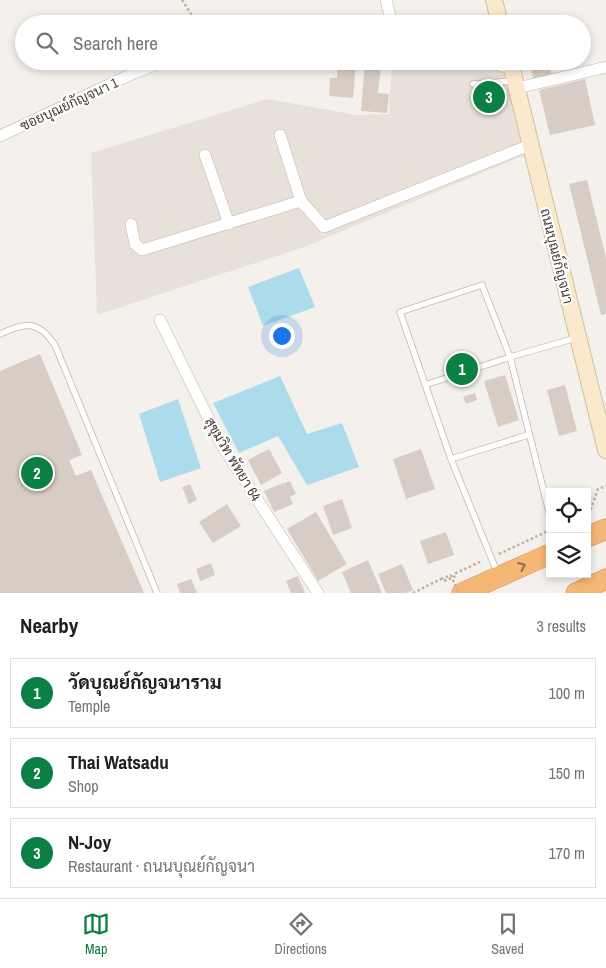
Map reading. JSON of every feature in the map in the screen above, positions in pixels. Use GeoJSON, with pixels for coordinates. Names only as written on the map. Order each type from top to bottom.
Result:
{"type":"FeatureCollection","features":[{"type":"Feature","properties":{"kind":"highway"},"geometry":{"type":"LineString","coordinates":[[591,535],[606,529]]}},
{"type":"Feature","properties":{"kind":"highway"},"geometry":{"type":"LineString","coordinates":[[460,593],[546,556]]}},
{"type":"Feature","properties":{"kind":"highway"},"geometry":{"type":"LineString","coordinates":[[576,593],[606,580]]}},
{"type":"Feature","properties":{"kind":"street"},"geometry":{"type":"LineString","coordinates":[[386,0],[390,15]]}},
{"type":"Feature","properties":{"kind":"street"},"geometry":{"type":"LineString","coordinates":[[494,0],[498,15]]}},
{"type":"Feature","properties":{"kind":"street"},"geometry":{"type":"LineString","coordinates":[[591,68],[606,67]]}},
{"type":"Feature","properties":{"kind":"street","name":"ซอยบุณย์กัญจนา 1"},"geometry":{"type":"LineString","coordinates":[[0,136],[142,70]]}},
{"type":"Feature","properties":{"kind":"street"},"geometry":{"type":"LineString","coordinates":[[502,70],[514,75],[572,70]]}},
{"type":"Feature","properties":{"kind":"street","name":"ถนนบุณย์กัญจนา"},"geometry":{"type":"LineString","coordinates":[[514,75],[606,450]]}},
{"type":"Feature","properties":{"kind":"street"},"geometry":{"type":"LineString","coordinates":[[280,135],[301,201],[324,227],[530,145]]}},
{"type":"Feature","properties":{"kind":"street"},"geometry":{"type":"LineString","coordinates":[[205,155],[229,224]]}},
{"type":"Feature","properties":{"kind":"street"},"geometry":{"type":"LineString","coordinates":[[130,224],[135,244],[142,250],[301,201]]}},
{"type":"Feature","properties":{"kind":"street","name":"สุขุมวิท พัทยา 64"},"geometry":{"type":"LineString","coordinates":[[160,320],[221,444],[318,593]]}},
{"type":"Feature","properties":{"kind":"lane"},"geometry":{"type":"LineString","coordinates":[[473,84],[514,75]]}},
{"type":"Feature","properties":{"kind":"lane"},"geometry":{"type":"LineString","coordinates":[[499,576],[451,459],[400,312],[482,285],[510,357],[546,501]]}},
{"type":"Feature","properties":{"kind":"lane"},"geometry":{"type":"LineString","coordinates":[[0,334],[20,325],[34,325],[47,333],[55,345],[156,593]]}},
{"type":"Feature","properties":{"kind":"lane"},"geometry":{"type":"LineString","coordinates":[[425,385],[578,337]]}},
{"type":"Feature","properties":{"kind":"lane"},"geometry":{"type":"LineString","coordinates":[[451,459],[528,434]]}},
{"type":"Feature","properties":{"kind":"path"},"geometry":{"type":"LineString","coordinates":[[182,0],[192,15]]}},
{"type":"Feature","properties":{"kind":"path"},"geometry":{"type":"LineString","coordinates":[[591,508],[598,489],[606,486]]}},
{"type":"Feature","properties":{"kind":"path"},"geometry":{"type":"LineString","coordinates":[[441,579],[444,581],[456,576],[456,573],[546,532]]}},
{"type":"Feature","properties":{"kind":"path"},"geometry":{"type":"LineString","coordinates":[[413,593],[450,575],[460,593]]}},
{"type":"Feature","properties":{"kind":"shaded area"},"geometry":{"type":"Polygon","coordinates":[[[391,70],[503,71],[525,155],[304,247],[97,315],[91,153],[267,99],[357,115],[389,114],[391,70]]]}},
{"type":"Feature","properties":{"kind":"water"},"geometry":{"type":"Polygon","coordinates":[[[299,268],[315,307],[263,326],[248,287],[299,268]]]}},
{"type":"Feature","properties":{"kind":"water"},"geometry":{"type":"Polygon","coordinates":[[[280,376],[307,434],[342,423],[359,467],[307,485],[278,436],[239,453],[213,403],[280,376]]]}},
{"type":"Feature","properties":{"kind":"water"},"geometry":{"type":"Polygon","coordinates":[[[178,399],[201,468],[160,482],[139,414],[178,399]]]}},
{"type":"Feature","properties":{"kind":"building"},"geometry":{"type":"Polygon","coordinates":[[[337,70],[355,70],[353,98],[329,96],[330,78],[337,78],[337,70]]]}},
{"type":"Feature","properties":{"kind":"building"},"geometry":{"type":"Polygon","coordinates":[[[364,70],[381,70],[378,93],[389,94],[387,113],[361,111],[364,70]]]}},
{"type":"Feature","properties":{"kind":"building"},"geometry":{"type":"Polygon","coordinates":[[[531,70],[551,70],[552,76],[534,81],[531,70]]]}},
{"type":"Feature","properties":{"kind":"building"},"geometry":{"type":"Polygon","coordinates":[[[585,79],[595,125],[550,135],[539,90],[585,79]]]}},
{"type":"Feature","properties":{"kind":"building"},"geometry":{"type":"Polygon","coordinates":[[[587,180],[606,258],[606,314],[601,315],[569,184],[587,180]]]}},
{"type":"Feature","properties":{"kind":"building"},"geometry":{"type":"Polygon","coordinates":[[[40,354],[82,455],[69,460],[76,476],[91,470],[144,593],[0,593],[0,371],[40,354]]]}},
{"type":"Feature","properties":{"kind":"building"},"geometry":{"type":"Polygon","coordinates":[[[505,375],[519,420],[498,427],[484,381],[505,375]]]}},
{"type":"Feature","properties":{"kind":"building"},"geometry":{"type":"Polygon","coordinates":[[[565,385],[577,431],[559,436],[547,390],[565,385]]]}},
{"type":"Feature","properties":{"kind":"building"},"geometry":{"type":"Polygon","coordinates":[[[475,393],[477,400],[466,404],[463,397],[475,393]]]}},
{"type":"Feature","properties":{"kind":"building"},"geometry":{"type":"Polygon","coordinates":[[[269,449],[282,473],[261,485],[248,460],[269,449]]]}},
{"type":"Feature","properties":{"kind":"building"},"geometry":{"type":"Polygon","coordinates":[[[421,449],[435,489],[406,499],[393,459],[421,449]]]}},
{"type":"Feature","properties":{"kind":"building"},"geometry":{"type":"Polygon","coordinates":[[[290,481],[296,494],[290,497],[293,504],[274,512],[264,491],[283,483],[287,490],[284,483],[290,481]]]}},
{"type":"Feature","properties":{"kind":"building"},"geometry":{"type":"Polygon","coordinates":[[[190,484],[197,500],[189,504],[182,487],[190,484]]]}},
{"type":"Feature","properties":{"kind":"building"},"geometry":{"type":"Polygon","coordinates":[[[342,499],[352,528],[333,535],[323,506],[342,499]]]}},
{"type":"Feature","properties":{"kind":"building"},"geometry":{"type":"Polygon","coordinates":[[[227,504],[241,526],[213,543],[199,522],[227,504]]]}},
{"type":"Feature","properties":{"kind":"building"},"geometry":{"type":"Polygon","coordinates":[[[316,512],[347,564],[318,581],[287,529],[316,512]]]}},
{"type":"Feature","properties":{"kind":"building"},"geometry":{"type":"Polygon","coordinates":[[[446,532],[454,555],[428,564],[420,541],[446,532]]]}},
{"type":"Feature","properties":{"kind":"building"},"geometry":{"type":"Polygon","coordinates":[[[368,560],[382,593],[351,593],[342,572],[368,560]]]}},
{"type":"Feature","properties":{"kind":"building"},"geometry":{"type":"Polygon","coordinates":[[[211,563],[215,575],[200,581],[196,569],[211,563]]]}},
{"type":"Feature","properties":{"kind":"building"},"geometry":{"type":"Polygon","coordinates":[[[402,564],[413,590],[406,593],[386,593],[378,574],[402,564]]]}},
{"type":"Feature","properties":{"kind":"building"},"geometry":{"type":"Polygon","coordinates":[[[298,576],[305,593],[291,593],[286,581],[298,576]]]}},
{"type":"Feature","properties":{"kind":"building"},"geometry":{"type":"Polygon","coordinates":[[[191,579],[197,593],[180,593],[177,584],[191,579]]]}},
{"type":"Feature","properties":{"kind":"place","name":"N-Joy"},"geometry":{"type":"Point","coordinates":[489,97]}},
{"type":"Feature","properties":{"kind":"place","name":"วัดบุณย์กัญจนาราม"},"geometry":{"type":"Point","coordinates":[462,369]}},
{"type":"Feature","properties":{"kind":"place","name":"Thai Watsadu"},"geometry":{"type":"Point","coordinates":[37,473]}}]}
